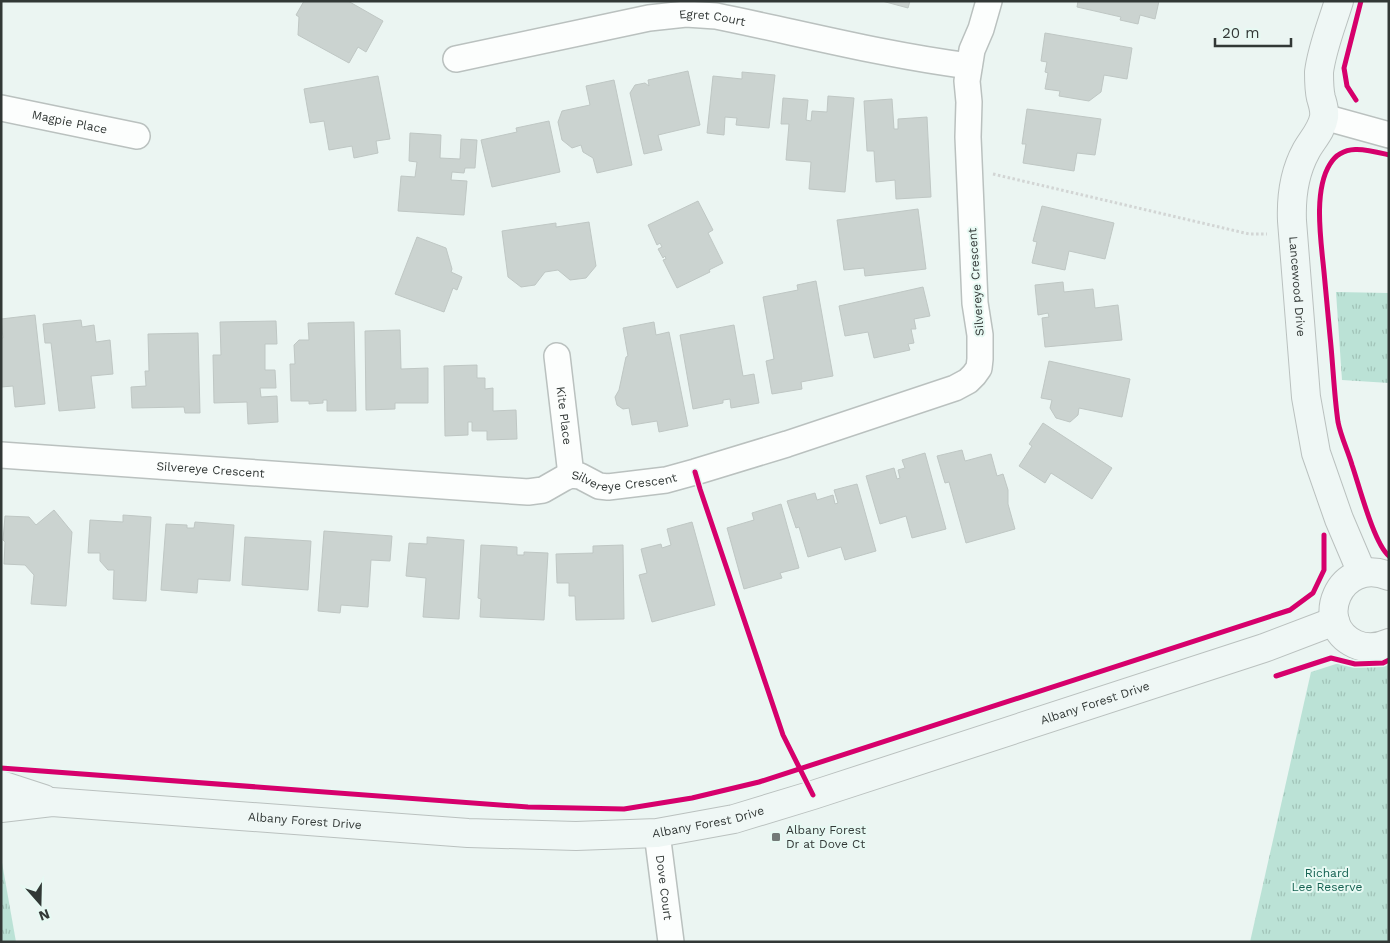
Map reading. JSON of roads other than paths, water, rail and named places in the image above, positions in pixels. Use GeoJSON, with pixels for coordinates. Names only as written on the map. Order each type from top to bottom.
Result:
{"type":"FeatureCollection","features":[{"type":"Feature","properties":{"kind":"street","name":"Silvereye Crescent"},"geometry":{"type":"LineString","coordinates":[[1,455],[528,492],[543,490],[571,475],[580,476],[599,486],[608,487],[666,480],[695,472],[787,444],[955,388],[968,381],[979,368],[980,335],[975,303],[967,81],[972,50],[981,29],[989,1]]}},
{"type":"Feature","properties":{"kind":"street"},"geometry":{"type":"LineString","coordinates":[[1339,1],[1322,57],[1320,72],[1319,84],[1324,117],[1389,135]]}},
{"type":"Feature","properties":{"kind":"street","name":"Egret Court"},"geometry":{"type":"LineString","coordinates":[[456,59],[649,18],[686,14],[716,16],[900,55],[968,66]]}},
{"type":"Feature","properties":{"kind":"street","name":"Magpie Place"},"geometry":{"type":"LineString","coordinates":[[1,108],[137,136]]}},
{"type":"Feature","properties":{"kind":"street","name":"Lancewood Drive"},"geometry":{"type":"LineString","coordinates":[[1324,117],[1296,174],[1291,205],[1292,234],[1306,397],[1316,453],[1339,519],[1362,573]]}},
{"type":"Feature","properties":{"kind":"street","name":"Kite Place"},"geometry":{"type":"LineString","coordinates":[[557,356],[571,475]]}},
{"type":"Feature","properties":{"kind":"street"},"geometry":{"type":"LineString","coordinates":[[1389,576],[1381,573],[1362,573],[1344,583],[1334,600],[1335,621],[1345,638],[1363,647],[1373,648],[1389,643]]}},
{"type":"Feature","properties":{"kind":"street","name":"Albany Forest Drive"},"geometry":{"type":"LineString","coordinates":[[1,808],[52,802],[468,833],[576,836],[657,833],[734,819],[813,795],[1264,648],[1335,621]]}},
{"type":"Feature","properties":{"kind":"street","name":"Albany Forest Drive"},"geometry":{"type":"LineString","coordinates":[[1,785],[52,802]]}},
{"type":"Feature","properties":{"kind":"street","name":"Dove Court"},"geometry":{"type":"LineString","coordinates":[[657,833],[671,942]]}},
{"type":"Feature","properties":{"kind":"place","name":"Albany Forest Dr at Dove Ct"},"geometry":{"type":"Point","coordinates":[776,837]}},
{"type":"Feature","properties":{"kind":"park label","name":"Richard Lee Reserve"},"geometry":{"type":"Point","coordinates":[1327,880]}}]}
